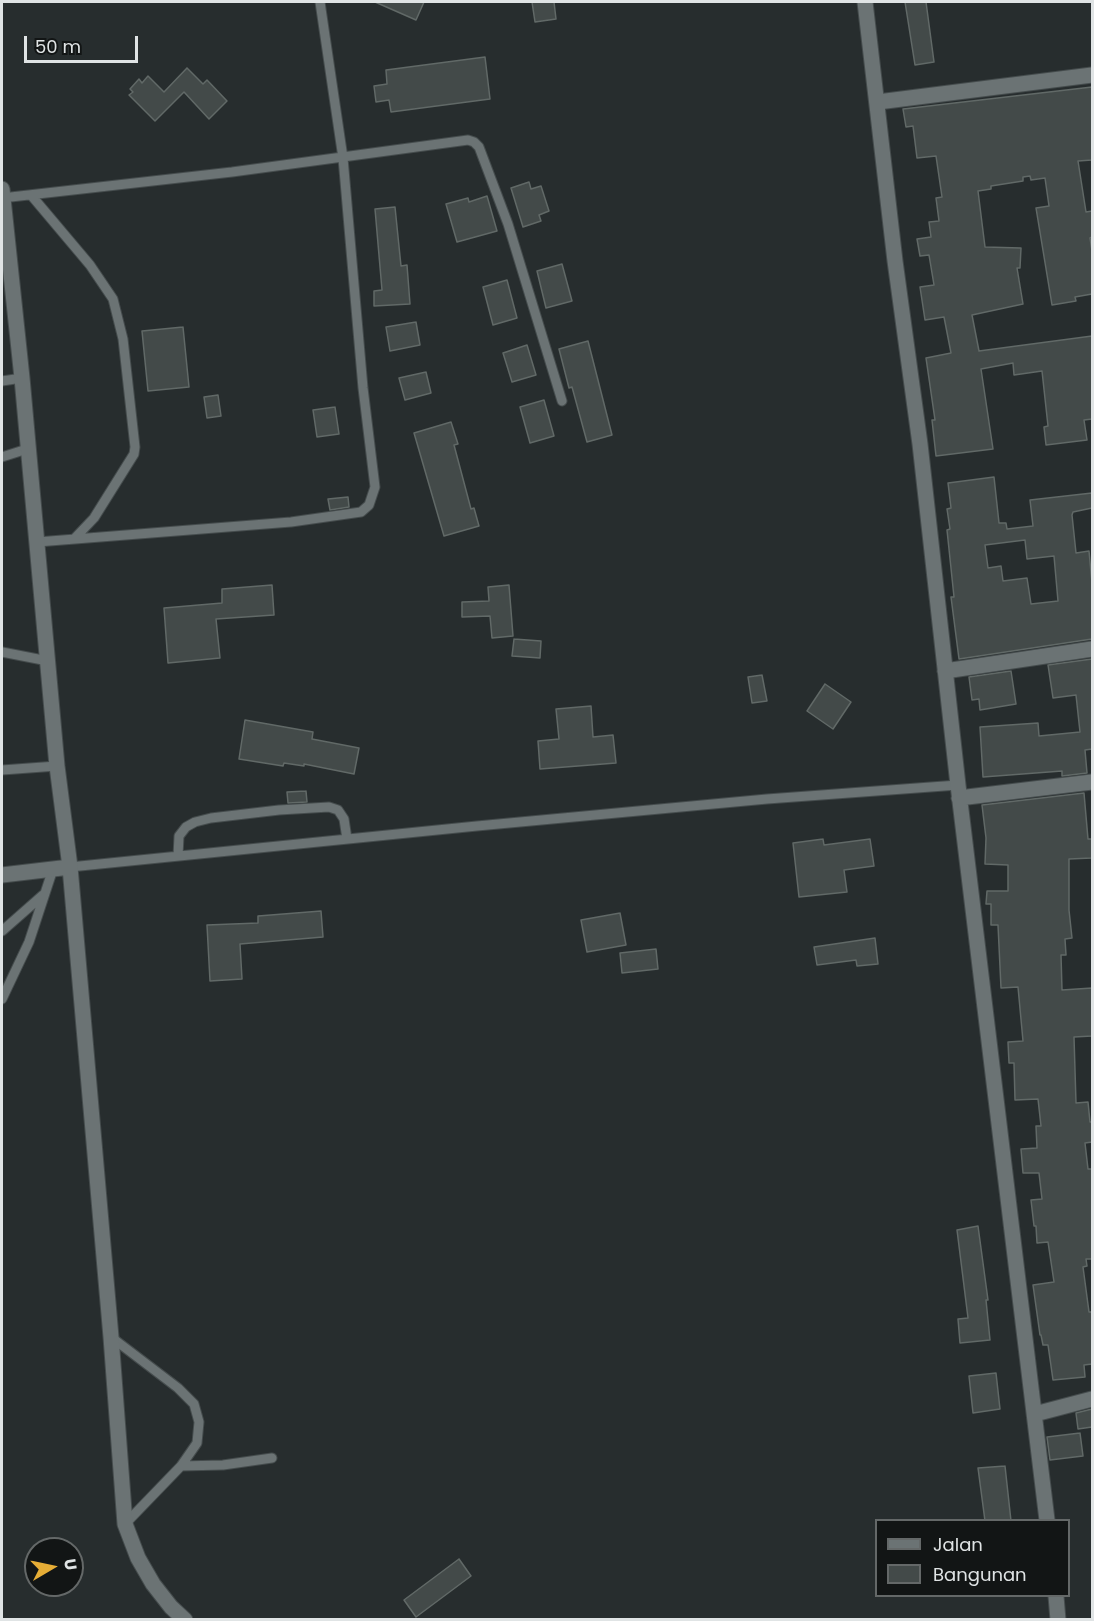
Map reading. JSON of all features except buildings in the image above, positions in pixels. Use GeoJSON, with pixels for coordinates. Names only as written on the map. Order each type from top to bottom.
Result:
{"type":"FeatureCollection","features":[{"type":"Feature","properties":{"kind":"street"},"geometry":{"type":"LineString","coordinates":[[865,2],[920,444],[959,792],[1047,1519]]}},
{"type":"Feature","properties":{"kind":"street"},"geometry":{"type":"LineString","coordinates":[[878,102],[1092,75]]}},
{"type":"Feature","properties":{"kind":"street"},"geometry":{"type":"LineString","coordinates":[[2,195],[22,378],[57,766],[70,867],[125,1524],[138,1558],[153,1584],[171,1607],[185,1620]]}},
{"type":"Feature","properties":{"kind":"street"},"geometry":{"type":"LineString","coordinates":[[945,671],[1092,649]]}},
{"type":"Feature","properties":{"kind":"street"},"geometry":{"type":"LineString","coordinates":[[959,792],[1092,782]]}},
{"type":"Feature","properties":{"kind":"street"},"geometry":{"type":"LineString","coordinates":[[2,875],[70,867]]}},
{"type":"Feature","properties":{"kind":"street"},"geometry":{"type":"LineString","coordinates":[[1035,1414],[1092,1399]]}},
{"type":"Feature","properties":{"kind":"street"},"geometry":{"type":"LineString","coordinates":[[1056,1597],[1058,1620]]}},
{"type":"Feature","properties":{"kind":"lane"},"geometry":{"type":"LineString","coordinates":[[37,542],[291,522],[361,512],[369,505],[375,487],[363,388],[343,158],[320,2]]}},
{"type":"Feature","properties":{"kind":"lane"},"geometry":{"type":"LineString","coordinates":[[2,195],[31,195],[343,158],[468,140],[474,142],[479,147],[508,224],[562,401]]}},
{"type":"Feature","properties":{"kind":"lane"},"geometry":{"type":"LineString","coordinates":[[31,195],[90,265],[112,298],[123,339],[134,454],[94,518],[74,539]]}},
{"type":"Feature","properties":{"kind":"lane"},"geometry":{"type":"LineString","coordinates":[[2,381],[22,378]]}},
{"type":"Feature","properties":{"kind":"lane"},"geometry":{"type":"LineString","coordinates":[[2,457],[27,449]]}},
{"type":"Feature","properties":{"kind":"lane"},"geometry":{"type":"LineString","coordinates":[[2,652],[48,661]]}},
{"type":"Feature","properties":{"kind":"lane"},"geometry":{"type":"LineString","coordinates":[[2,770],[57,766]]}},
{"type":"Feature","properties":{"kind":"lane"},"geometry":{"type":"LineString","coordinates":[[70,867],[766,799],[959,792]]}},
{"type":"Feature","properties":{"kind":"lane"},"geometry":{"type":"LineString","coordinates":[[178,856],[179,836],[186,827],[195,822],[279,810],[329,807],[338,810],[344,819],[347,839]]}},
{"type":"Feature","properties":{"kind":"lane"},"geometry":{"type":"LineString","coordinates":[[2,999],[29,942],[53,869]]}},
{"type":"Feature","properties":{"kind":"lane"},"geometry":{"type":"LineString","coordinates":[[2,931],[45,894]]}},
{"type":"Feature","properties":{"kind":"lane"},"geometry":{"type":"LineString","coordinates":[[111,1337],[178,1388],[194,1404],[199,1422],[197,1443],[181,1466],[125,1524]]}},
{"type":"Feature","properties":{"kind":"lane"},"geometry":{"type":"LineString","coordinates":[[181,1466],[223,1465],[272,1458]]}}]}
